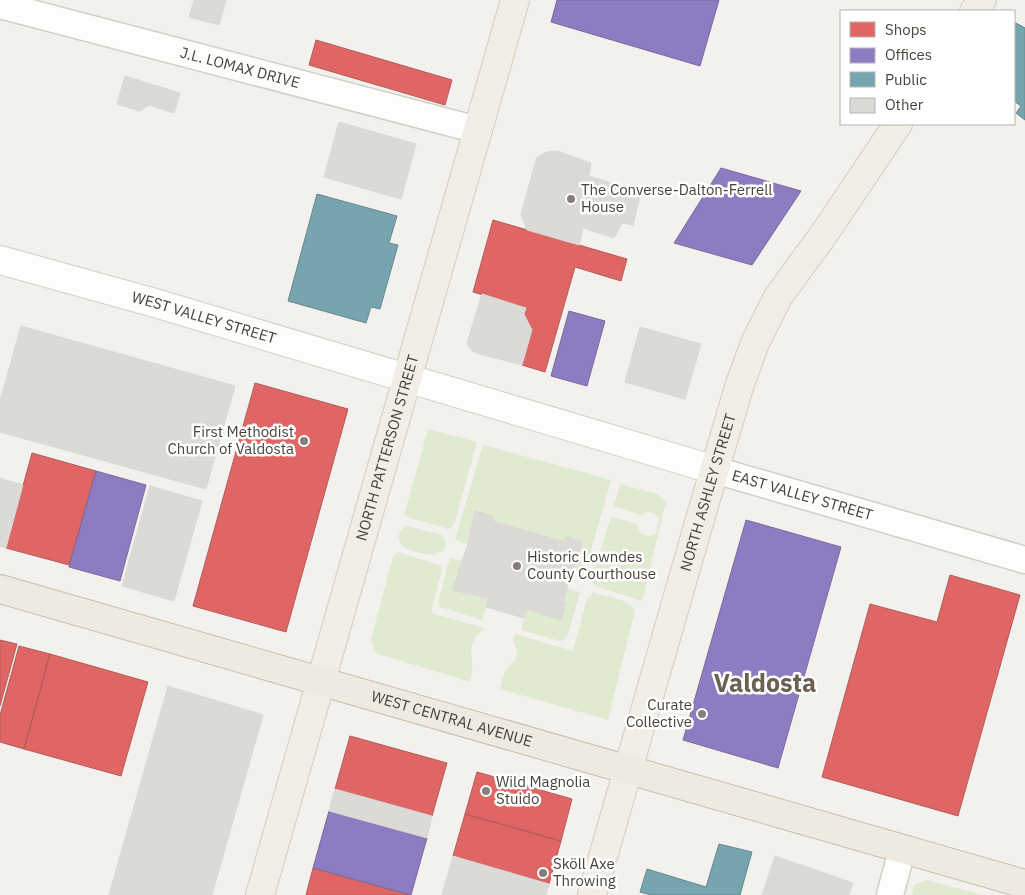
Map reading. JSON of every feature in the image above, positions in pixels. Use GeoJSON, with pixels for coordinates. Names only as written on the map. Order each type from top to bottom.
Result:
{"type":"FeatureCollection","features":[{"type":"Feature","properties":{"kind":"highway","name":"WEST CENTRAL AVENUE"},"geometry":{"type":"LineString","coordinates":[[0,589],[1025,884]]}},
{"type":"Feature","properties":{"kind":"main road","name":"NORTH PATTERSON STREET"},"geometry":{"type":"LineString","coordinates":[[260,895],[515,0]]}},
{"type":"Feature","properties":{"kind":"main road","name":"NORTH ASHLEY STREET"},"geometry":{"type":"LineString","coordinates":[[592,895],[715,470],[752,351],[778,297],[824,234],[897,125]]}},
{"type":"Feature","properties":{"kind":"street","name":"J.L. LOMAX DRIVE"},"geometry":{"type":"LineString","coordinates":[[0,4],[478,130]]}},
{"type":"Feature","properties":{"kind":"street","name":"WEST VALLEY STREET"},"geometry":{"type":"LineString","coordinates":[[0,260],[407,378]]}},
{"type":"Feature","properties":{"kind":"street","name":"EAST VALLEY STREET"},"geometry":{"type":"LineString","coordinates":[[407,378],[1025,560]]}},
{"type":"Feature","properties":{"kind":"street"},"geometry":{"type":"LineString","coordinates":[[890,895],[902,850]]}},
{"type":"Feature","properties":{"kind":"green space"},"geometry":{"type":"Polygon","coordinates":[[[428,429],[477,442],[454,525],[449,529],[404,516],[428,429]]]}},
{"type":"Feature","properties":{"kind":"green space"},"geometry":{"type":"Polygon","coordinates":[[[483,445],[611,480],[584,575],[572,571],[582,542],[566,537],[565,542],[492,521],[475,511],[468,544],[455,540],[483,445]]]}},
{"type":"Feature","properties":{"kind":"green space"},"geometry":{"type":"Polygon","coordinates":[[[620,484],[657,494],[666,502],[642,601],[595,586],[591,581],[611,517],[637,524],[640,533],[648,536],[656,534],[659,519],[654,513],[647,512],[641,515],[614,506],[620,484]]]}},
{"type":"Feature","properties":{"kind":"green space"},"geometry":{"type":"Polygon","coordinates":[[[407,526],[442,535],[446,543],[444,550],[434,555],[417,552],[401,545],[399,535],[402,529],[407,526]]]}},
{"type":"Feature","properties":{"kind":"green space"},"geometry":{"type":"Polygon","coordinates":[[[398,552],[441,566],[442,569],[431,613],[484,628],[477,635],[472,648],[472,674],[470,682],[376,653],[371,640],[393,557],[398,552]]]}},
{"type":"Feature","properties":{"kind":"green space"},"geometry":{"type":"Polygon","coordinates":[[[450,558],[463,561],[459,575],[456,574],[452,590],[489,598],[482,620],[440,607],[438,603],[450,558]]]}},
{"type":"Feature","properties":{"kind":"green space"},"geometry":{"type":"Polygon","coordinates":[[[567,588],[580,592],[569,631],[564,640],[560,641],[521,630],[527,609],[561,620],[566,603],[563,602],[567,588]]]}},
{"type":"Feature","properties":{"kind":"green space"},"geometry":{"type":"Polygon","coordinates":[[[593,593],[623,601],[635,611],[608,720],[500,689],[505,671],[515,660],[517,650],[513,641],[515,634],[573,651],[587,599],[593,593]]]}},
{"type":"Feature","properties":{"kind":"green space"},"geometry":{"type":"Polygon","coordinates":[[[927,880],[982,895],[912,895],[914,885],[927,880]]]}},
{"type":"Feature","properties":{"kind":"building: Shops"},"geometry":{"type":"Polygon","coordinates":[[[316,40],[452,80],[445,105],[309,65],[316,40]]]}},
{"type":"Feature","properties":{"kind":"building: Shops"},"geometry":{"type":"Polygon","coordinates":[[[493,220],[627,259],[621,281],[575,267],[545,372],[522,365],[532,330],[524,314],[526,308],[473,292],[493,220]]]}},
{"type":"Feature","properties":{"kind":"building: Shops"},"geometry":{"type":"Polygon","coordinates":[[[255,383],[348,409],[286,632],[193,606],[255,383]]]}},
{"type":"Feature","properties":{"kind":"building: Shops"},"geometry":{"type":"Polygon","coordinates":[[[32,453],[96,471],[69,565],[6,548],[32,453]]]}},
{"type":"Feature","properties":{"kind":"building: Shops"},"geometry":{"type":"Polygon","coordinates":[[[950,575],[1020,595],[958,816],[822,777],[870,604],[937,622],[950,575]]]}},
{"type":"Feature","properties":{"kind":"building: Shops"},"geometry":{"type":"Polygon","coordinates":[[[0,640],[17,644],[0,706],[0,640]]]}},
{"type":"Feature","properties":{"kind":"building: Shops"},"geometry":{"type":"Polygon","coordinates":[[[19,646],[50,654],[24,749],[0,742],[0,715],[19,646]]]}},
{"type":"Feature","properties":{"kind":"building: Shops"},"geometry":{"type":"Polygon","coordinates":[[[50,654],[148,682],[121,776],[24,749],[50,654]]]}},
{"type":"Feature","properties":{"kind":"building: Shops"},"geometry":{"type":"Polygon","coordinates":[[[350,736],[447,763],[432,816],[335,789],[350,736]]]}},
{"type":"Feature","properties":{"kind":"building: Shops"},"geometry":{"type":"Polygon","coordinates":[[[477,772],[572,799],[561,841],[465,814],[477,772]]]}},
{"type":"Feature","properties":{"kind":"building: Shops"},"geometry":{"type":"Polygon","coordinates":[[[465,814],[561,841],[549,884],[453,856],[465,814]]]}},
{"type":"Feature","properties":{"kind":"building: Shops"},"geometry":{"type":"Polygon","coordinates":[[[313,868],[410,895],[306,895],[313,868]]]}},
{"type":"Feature","properties":{"kind":"building: Offices"},"geometry":{"type":"Polygon","coordinates":[[[557,0],[719,0],[700,66],[551,22],[557,0]]]}},
{"type":"Feature","properties":{"kind":"building: Offices"},"geometry":{"type":"Polygon","coordinates":[[[721,168],[801,191],[752,265],[674,243],[721,168]]]}},
{"type":"Feature","properties":{"kind":"building: Offices"},"geometry":{"type":"Polygon","coordinates":[[[569,311],[605,321],[587,386],[551,376],[569,311]]]}},
{"type":"Feature","properties":{"kind":"building: Offices"},"geometry":{"type":"Polygon","coordinates":[[[96,471],[146,485],[120,581],[69,567],[96,471]]]}},
{"type":"Feature","properties":{"kind":"building: Offices"},"geometry":{"type":"Polygon","coordinates":[[[746,520],[841,547],[778,768],[683,740],[746,520]]]}},
{"type":"Feature","properties":{"kind":"building: Offices"},"geometry":{"type":"Polygon","coordinates":[[[329,811],[427,838],[411,895],[313,868],[329,811]]]}},
{"type":"Feature","properties":{"kind":"building: Public"},"geometry":{"type":"Polygon","coordinates":[[[1016,23],[1025,28],[1025,120],[1016,113],[1021,106],[1015,102],[1016,23]]]}},
{"type":"Feature","properties":{"kind":"building: Public"},"geometry":{"type":"Polygon","coordinates":[[[317,194],[397,216],[389,243],[398,245],[380,309],[371,307],[366,323],[288,301],[317,194]]]}},
{"type":"Feature","properties":{"kind":"building: Public"},"geometry":{"type":"Polygon","coordinates":[[[719,844],[752,852],[740,895],[651,895],[640,892],[647,869],[706,887],[719,844]]]}},
{"type":"Feature","properties":{"kind":"building: Other"},"geometry":{"type":"Polygon","coordinates":[[[194,0],[226,0],[219,25],[189,17],[194,0]]]}},
{"type":"Feature","properties":{"kind":"building: Other"},"geometry":{"type":"Polygon","coordinates":[[[125,76],[180,93],[174,113],[149,105],[140,111],[117,104],[125,76]]]}},
{"type":"Feature","properties":{"kind":"building: Other"},"geometry":{"type":"Polygon","coordinates":[[[339,122],[416,144],[401,199],[324,177],[339,122]]]}},
{"type":"Feature","properties":{"kind":"building: Other"},"geometry":{"type":"Polygon","coordinates":[[[557,151],[591,163],[589,176],[641,192],[633,225],[622,223],[614,238],[583,228],[579,245],[527,230],[521,214],[537,157],[547,152],[557,151]]]}},
{"type":"Feature","properties":{"kind":"building: Other"},"geometry":{"type":"Polygon","coordinates":[[[482,294],[526,308],[524,314],[532,330],[522,365],[476,353],[470,349],[467,343],[482,294]]]}},
{"type":"Feature","properties":{"kind":"building: Other"},"geometry":{"type":"Polygon","coordinates":[[[21,326],[235,386],[206,489],[0,432],[0,401],[21,326]]]}},
{"type":"Feature","properties":{"kind":"building: Other"},"geometry":{"type":"Polygon","coordinates":[[[640,327],[701,344],[685,399],[625,382],[640,327]]]}},
{"type":"Feature","properties":{"kind":"building: Other"},"geometry":{"type":"Polygon","coordinates":[[[0,478],[23,485],[6,548],[0,546],[0,478]]]}},
{"type":"Feature","properties":{"kind":"building: Other"},"geometry":{"type":"Polygon","coordinates":[[[150,486],[202,501],[174,601],[122,586],[150,486]]]}},
{"type":"Feature","properties":{"kind":"building: Other","name":"Historic Lowndes County Courthouse"},"geometry":{"type":"Polygon","coordinates":[[[475,511],[493,516],[492,521],[565,542],[566,537],[582,542],[563,602],[566,603],[561,620],[527,609],[524,618],[486,607],[489,598],[452,590],[468,544],[475,511]]]}},
{"type":"Feature","properties":{"kind":"building: Other"},"geometry":{"type":"Polygon","coordinates":[[[168,686],[263,715],[212,895],[109,895],[168,686]]]}},
{"type":"Feature","properties":{"kind":"building: Other"},"geometry":{"type":"Polygon","coordinates":[[[335,789],[432,816],[427,838],[329,811],[335,789]]]}},
{"type":"Feature","properties":{"kind":"building: Other"},"geometry":{"type":"Polygon","coordinates":[[[453,856],[549,884],[546,895],[442,895],[453,856]]]}},
{"type":"Feature","properties":{"kind":"building: Other"},"geometry":{"type":"Polygon","coordinates":[[[775,856],[853,883],[849,895],[762,895],[775,856]]]}},
{"type":"Feature","properties":{"kind":"place","name":"The Converse-Dalton-Ferrell House"},"geometry":{"type":"Point","coordinates":[571,199]}},
{"type":"Feature","properties":{"kind":"place","name":"First Methodist Church of Valdosta"},"geometry":{"type":"Point","coordinates":[304,441]}},
{"type":"Feature","properties":{"kind":"place","name":"Historic Lowndes County Courthouse"},"geometry":{"type":"Point","coordinates":[517,566]}},
{"type":"Feature","properties":{"kind":"place","name":"Curate Collective"},"geometry":{"type":"Point","coordinates":[702,714]}},
{"type":"Feature","properties":{"kind":"place","name":"Wild Magnolia Stuido"},"geometry":{"type":"Point","coordinates":[486,791]}},
{"type":"Feature","properties":{"kind":"place","name":"Sköll Axe Throwing"},"geometry":{"type":"Point","coordinates":[543,873]}},
{"type":"Feature","properties":{"kind":"district","name":"Valdosta"},"geometry":{"type":"Point","coordinates":[765,683]}}]}
